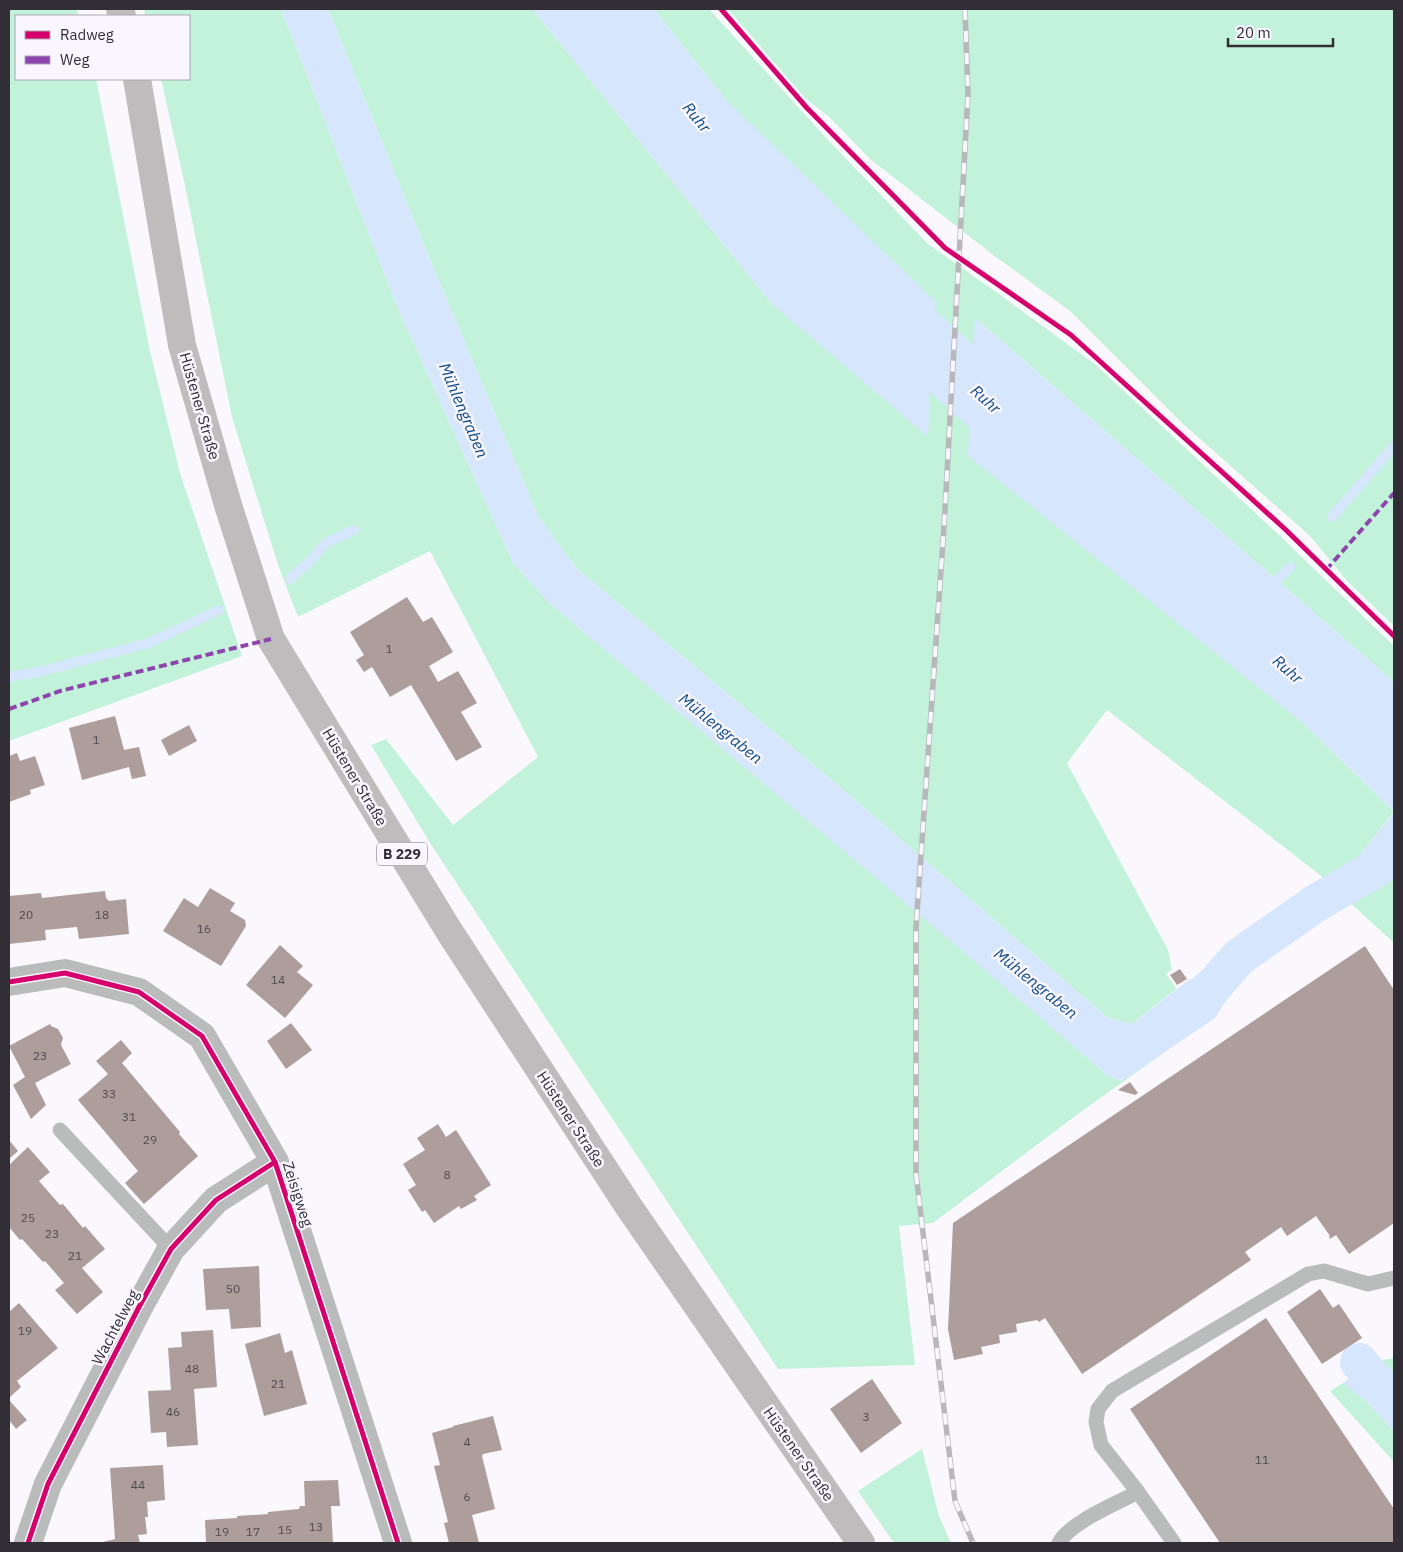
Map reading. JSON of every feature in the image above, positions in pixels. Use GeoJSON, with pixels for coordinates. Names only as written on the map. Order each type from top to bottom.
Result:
{"type":"FeatureCollection","features":[{"type":"Feature","properties":{"kind":"main road","name":"Hüstener Straße"},"geometry":{"type":"LineString","coordinates":[[137,80],[182,345],[228,505],[271,639],[450,931],[629,1207],[861,1543]]}},
{"type":"Feature","properties":{"kind":"street","name":"Zeisigweg"},"geometry":{"type":"LineString","coordinates":[[9,982],[65,973],[139,992],[202,1036],[275,1162],[398,1543]]}},
{"type":"Feature","properties":{"kind":"street","name":"Wachtelweg"},"geometry":{"type":"LineString","coordinates":[[28,1543],[48,1484],[171,1249],[216,1200],[275,1162]]}},
{"type":"Feature","properties":{"kind":"lane"},"geometry":{"type":"LineString","coordinates":[[60,1130],[171,1249]]}},
{"type":"Feature","properties":{"kind":"lane"},"geometry":{"type":"LineString","coordinates":[[1174,1543],[1138,1492],[1100,1445],[1096,1422],[1098,1409],[1112,1392],[1308,1274],[1324,1271],[1368,1284],[1394,1278]]}},
{"type":"Feature","properties":{"kind":"lane"},"geometry":{"type":"LineString","coordinates":[[1059,1543],[1062,1537],[1070,1530],[1138,1492]]}},
{"type":"Feature","properties":{"kind":"green space"},"geometry":{"type":"Polygon","coordinates":[[[9,9],[76,9],[79,15],[15,15],[15,80],[96,80],[150,351],[180,473],[242,656],[9,741],[9,9]]]}},
{"type":"Feature","properties":{"kind":"green space"},"geometry":{"type":"Polygon","coordinates":[[[144,9],[281,9],[399,311],[513,563],[548,602],[960,948],[1107,1075],[1122,1081],[1177,989],[1203,1025],[1082,1111],[933,1223],[899,1226],[915,1365],[778,1369],[430,843],[371,745],[386,739],[453,825],[538,757],[430,551],[298,617],[278,565],[232,417],[184,181],[161,80],[190,80],[190,15],[145,15],[144,9]]]}},
{"type":"Feature","properties":{"kind":"green space"},"geometry":{"type":"Polygon","coordinates":[[[328,9],[532,9],[772,304],[725,99],[654,9],[709,9],[828,140],[928,244],[1096,365],[1278,534],[1394,646],[1394,682],[975,318],[1304,724],[1394,812],[1334,887],[1343,896],[1394,873],[1394,943],[1320,875],[1107,710],[1067,763],[1168,950],[1172,970],[1166,974],[1176,988],[1132,1024],[1108,1018],[840,787],[577,569],[538,516],[433,267],[328,9]]]}},
{"type":"Feature","properties":{"kind":"green space"},"geometry":{"type":"Polygon","coordinates":[[[728,9],[1394,9],[1394,626],[1347,581],[1310,536],[1182,423],[1070,311],[992,254],[870,159],[829,117],[805,98],[728,9]]]}},
{"type":"Feature","properties":{"kind":"green space"},"geometry":{"type":"Polygon","coordinates":[[[1394,1358],[1394,1371],[1374,1363],[1344,1383],[1369,1404],[1394,1432],[1394,1462],[1330,1391],[1377,1361],[1394,1358]]]}},
{"type":"Feature","properties":{"kind":"green space"},"geometry":{"type":"Polygon","coordinates":[[[922,1449],[939,1516],[951,1543],[894,1543],[858,1491],[922,1449]]]}},
{"type":"Feature","properties":{"kind":"water"},"geometry":{"type":"Polygon","coordinates":[[[281,9],[328,9],[433,267],[538,516],[577,569],[840,787],[1108,1018],[1132,1024],[1219,956],[1240,979],[1215,1018],[1122,1081],[1107,1075],[548,602],[513,563],[399,311],[281,9]]]}},
{"type":"Feature","properties":{"kind":"water"},"geometry":{"type":"Polygon","coordinates":[[[532,9],[654,9],[725,99],[935,301],[928,437],[772,304],[532,9]]]}},
{"type":"Feature","properties":{"kind":"water"},"geometry":{"type":"Polygon","coordinates":[[[975,318],[1394,682],[1394,812],[1304,724],[968,456],[975,318]]]}},
{"type":"Feature","properties":{"kind":"water"},"geometry":{"type":"Polygon","coordinates":[[[1394,813],[1394,873],[1343,896],[1333,887],[1394,813]]]}},
{"type":"Feature","properties":{"kind":"water"},"geometry":{"type":"Polygon","coordinates":[[[1310,893],[1323,910],[1311,922],[1246,968],[1229,948],[1310,893]]]}},
{"type":"Feature","properties":{"kind":"water"},"geometry":{"type":"Polygon","coordinates":[[[1374,1363],[1394,1371],[1394,1432],[1369,1404],[1343,1383],[1374,1363]]]}},
{"type":"Feature","properties":{"kind":"building"},"geometry":{"type":"Polygon","coordinates":[[[407,597],[423,622],[432,617],[453,652],[429,666],[438,682],[458,671],[477,703],[461,712],[482,747],[456,761],[411,685],[390,697],[372,667],[364,672],[356,660],[364,655],[350,632],[407,597]]]}},
{"type":"Feature","properties":{"kind":"building"},"geometry":{"type":"Polygon","coordinates":[[[115,716],[124,750],[139,747],[146,776],[132,779],[129,767],[82,780],[69,728],[115,716]]]}},
{"type":"Feature","properties":{"kind":"building"},"geometry":{"type":"Polygon","coordinates":[[[189,725],[197,741],[169,756],[161,740],[189,725]]]}},
{"type":"Feature","properties":{"kind":"building"},"geometry":{"type":"Polygon","coordinates":[[[17,753],[20,761],[35,756],[45,785],[30,790],[31,794],[9,802],[9,756],[17,753]]]}},
{"type":"Feature","properties":{"kind":"building"},"geometry":{"type":"Polygon","coordinates":[[[210,888],[235,903],[230,911],[245,920],[246,926],[221,966],[163,931],[184,898],[198,907],[210,888]]]}},
{"type":"Feature","properties":{"kind":"building"},"geometry":{"type":"Polygon","coordinates":[[[105,891],[106,898],[109,901],[126,899],[129,934],[79,939],[77,927],[45,930],[46,940],[9,944],[9,896],[41,893],[42,898],[105,891]]]}},
{"type":"Feature","properties":{"kind":"building"},"geometry":{"type":"Polygon","coordinates":[[[280,945],[303,966],[297,972],[313,985],[285,1018],[246,985],[280,945]]]}},
{"type":"Feature","properties":{"kind":"building"},"geometry":{"type":"Polygon","coordinates":[[[1365,946],[1394,990],[1394,1223],[1349,1254],[1336,1235],[1330,1239],[1330,1236],[1316,1216],[1287,1236],[1281,1227],[1245,1252],[1251,1260],[1082,1374],[1045,1318],[1039,1322],[1037,1320],[1016,1324],[1017,1332],[999,1335],[1000,1343],[981,1347],[983,1354],[954,1360],[948,1329],[953,1223],[1365,946]]]}},
{"type":"Feature","properties":{"kind":"building"},"geometry":{"type":"Polygon","coordinates":[[[1180,969],[1187,979],[1177,985],[1170,975],[1180,969]]]}},
{"type":"Feature","properties":{"kind":"building"},"geometry":{"type":"Polygon","coordinates":[[[291,1023],[312,1050],[286,1069],[267,1041],[291,1023]]]}},
{"type":"Feature","properties":{"kind":"building"},"geometry":{"type":"Polygon","coordinates":[[[50,1024],[58,1029],[63,1038],[61,1045],[71,1064],[35,1083],[46,1105],[31,1119],[13,1085],[25,1077],[9,1046],[50,1024]]]}},
{"type":"Feature","properties":{"kind":"building"},"geometry":{"type":"Polygon","coordinates":[[[121,1040],[132,1053],[122,1063],[198,1156],[144,1204],[125,1183],[138,1171],[78,1100],[108,1074],[96,1061],[121,1040]]]}},
{"type":"Feature","properties":{"kind":"building"},"geometry":{"type":"Polygon","coordinates":[[[1130,1082],[1138,1093],[1135,1095],[1118,1090],[1130,1082]]]}},
{"type":"Feature","properties":{"kind":"building"},"geometry":{"type":"Polygon","coordinates":[[[438,1124],[446,1137],[456,1130],[491,1185],[474,1196],[477,1200],[461,1209],[459,1206],[434,1223],[425,1210],[422,1212],[408,1190],[416,1185],[403,1164],[425,1150],[417,1138],[438,1124]]]}},
{"type":"Feature","properties":{"kind":"building"},"geometry":{"type":"Polygon","coordinates":[[[9,1140],[18,1151],[9,1159],[9,1140]]]}},
{"type":"Feature","properties":{"kind":"building"},"geometry":{"type":"Polygon","coordinates":[[[28,1147],[50,1172],[39,1181],[60,1205],[63,1204],[83,1228],[85,1226],[105,1249],[82,1268],[103,1292],[77,1314],[55,1290],[64,1283],[45,1261],[43,1262],[9,1227],[9,1165],[28,1147]]]}},
{"type":"Feature","properties":{"kind":"building"},"geometry":{"type":"Polygon","coordinates":[[[259,1266],[261,1327],[231,1329],[229,1309],[206,1310],[203,1269],[259,1266]]]}},
{"type":"Feature","properties":{"kind":"building"},"geometry":{"type":"Polygon","coordinates":[[[1320,1289],[1333,1308],[1339,1304],[1362,1338],[1322,1364],[1287,1312],[1320,1289]]]}},
{"type":"Feature","properties":{"kind":"building"},"geometry":{"type":"Polygon","coordinates":[[[19,1303],[58,1348],[17,1381],[21,1387],[10,1397],[9,1312],[19,1303]]]}},
{"type":"Feature","properties":{"kind":"building"},"geometry":{"type":"Polygon","coordinates":[[[1266,1318],[1394,1509],[1394,1543],[1220,1543],[1130,1409],[1266,1318]]]}},
{"type":"Feature","properties":{"kind":"building"},"geometry":{"type":"Polygon","coordinates":[[[213,1330],[217,1387],[194,1389],[198,1445],[167,1447],[166,1432],[151,1433],[148,1391],[171,1390],[168,1348],[182,1347],[181,1332],[213,1330]]]}},
{"type":"Feature","properties":{"kind":"building"},"geometry":{"type":"Polygon","coordinates":[[[280,1333],[285,1353],[292,1350],[307,1404],[264,1416],[245,1344],[280,1333]]]}},
{"type":"Feature","properties":{"kind":"building"},"geometry":{"type":"Polygon","coordinates":[[[872,1379],[902,1423],[861,1453],[830,1409],[872,1379]]]}},
{"type":"Feature","properties":{"kind":"building"},"geometry":{"type":"Polygon","coordinates":[[[9,1400],[27,1420],[16,1429],[9,1420],[9,1400]]]}},
{"type":"Feature","properties":{"kind":"building"},"geometry":{"type":"Polygon","coordinates":[[[493,1416],[502,1450],[483,1454],[482,1456],[495,1509],[472,1515],[479,1543],[449,1543],[444,1523],[448,1522],[434,1466],[440,1465],[432,1433],[493,1416]]]}},
{"type":"Feature","properties":{"kind":"building"},"geometry":{"type":"Polygon","coordinates":[[[163,1465],[165,1500],[147,1502],[148,1517],[145,1517],[147,1534],[138,1535],[140,1543],[99,1543],[115,1539],[110,1468],[163,1465]]]}},
{"type":"Feature","properties":{"kind":"building"},"geometry":{"type":"Polygon","coordinates":[[[338,1480],[340,1506],[331,1506],[333,1543],[206,1543],[205,1520],[237,1518],[237,1516],[299,1509],[300,1506],[305,1506],[304,1481],[338,1480]]]}},
{"type":"Feature","properties":{"kind":"waterway","name":"Ruhr"},"geometry":{"type":"LineString","coordinates":[[868,292],[1037,446]]}},
{"type":"Feature","properties":{"kind":"waterway"},"geometry":{"type":"LineString","coordinates":[[1332,517],[1394,446]]}},
{"type":"Feature","properties":{"kind":"waterway"},"geometry":{"type":"LineString","coordinates":[[290,579],[326,543],[354,530]]}},
{"type":"Feature","properties":{"kind":"waterway"},"geometry":{"type":"LineString","coordinates":[[1268,589],[1290,567]]}},
{"type":"Feature","properties":{"kind":"waterway"},"geometry":{"type":"LineString","coordinates":[[9,677],[43,671],[149,643],[219,610]]}},
{"type":"Feature","properties":{"kind":"waterway","name":"Mühlengraben"},"geometry":{"type":"LineString","coordinates":[[1196,1006],[1239,957],[1316,903],[1394,858]]}},
{"type":"Feature","properties":{"kind":"waterway"},"geometry":{"type":"LineString","coordinates":[[1359,1362],[1394,1403]]}},
{"type":"Feature","properties":{"kind":"railway"},"geometry":{"type":"LineString","coordinates":[[965,9],[968,94],[944,527],[916,927],[916,1174],[955,1501],[973,1543]]}},
{"type":"Feature","properties":{"kind":"marked path"},"geometry":{"type":"LineString","coordinates":[[1326,570],[1394,493]]}},
{"type":"Feature","properties":{"kind":"marked path"},"geometry":{"type":"LineString","coordinates":[[9,709],[60,691],[271,639]]}},
{"type":"Feature","properties":{"kind":"cycle path"},"geometry":{"type":"LineString","coordinates":[[721,9],[807,108],[945,248],[1071,335],[1286,530],[1394,636]]}},
{"type":"Feature","properties":{"kind":"cycle path"},"geometry":{"type":"LineString","coordinates":[[9,982],[65,973],[139,992],[202,1036],[275,1162],[398,1543]]}},
{"type":"Feature","properties":{"kind":"cycle path"},"geometry":{"type":"LineString","coordinates":[[28,1543],[48,1484],[171,1249],[216,1200],[275,1162]]}}]}
